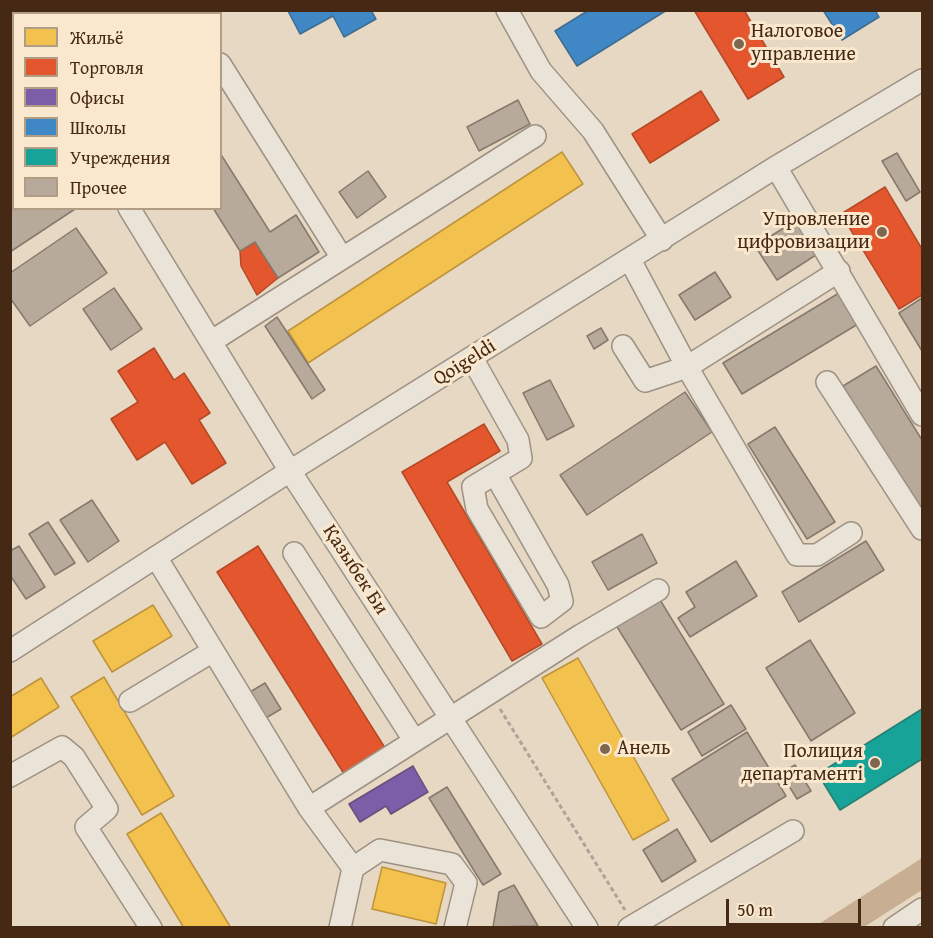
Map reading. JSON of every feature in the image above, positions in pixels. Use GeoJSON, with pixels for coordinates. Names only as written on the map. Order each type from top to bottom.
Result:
{"type":"FeatureCollection","features":[{"type":"Feature","properties":{"kind":"street"},"geometry":{"type":"LineString","coordinates":[[507,10],[541,71],[592,131],[662,240]]}},
{"type":"Feature","properties":{"kind":"street"},"geometry":{"type":"LineString","coordinates":[[222,67],[342,258]]}},
{"type":"Feature","properties":{"kind":"street","name":"Qoigeldi"},"geometry":{"type":"LineString","coordinates":[[10,651],[290,471],[776,167],[922,80]]}},
{"type":"Feature","properties":{"kind":"street"},"geometry":{"type":"LineString","coordinates":[[212,341],[535,136]]}},
{"type":"Feature","properties":{"kind":"street"},"geometry":{"type":"LineString","coordinates":[[776,167],[922,415]]}},
{"type":"Feature","properties":{"kind":"street","name":"Қазыбек Би"},"geometry":{"type":"LineString","coordinates":[[130,210],[290,471],[587,927]]}},
{"type":"Feature","properties":{"kind":"street"},"geometry":{"type":"LineString","coordinates":[[630,260],[687,367],[797,555],[817,555],[851,533]]}},
{"type":"Feature","properties":{"kind":"street"},"geometry":{"type":"LineString","coordinates":[[623,346],[645,381],[687,367],[839,271]]}},
{"type":"Feature","properties":{"kind":"street"},"geometry":{"type":"LineString","coordinates":[[472,358],[518,441],[521,458],[473,487],[477,509],[541,616],[562,601],[558,585],[495,474]]}},
{"type":"Feature","properties":{"kind":"street"},"geometry":{"type":"LineString","coordinates":[[827,382],[922,530]]}},
{"type":"Feature","properties":{"kind":"street"},"geometry":{"type":"LineString","coordinates":[[294,553],[414,741]]}},
{"type":"Feature","properties":{"kind":"street"},"geometry":{"type":"LineString","coordinates":[[156,557],[309,808],[353,868]]}},
{"type":"Feature","properties":{"kind":"street"},"geometry":{"type":"LineString","coordinates":[[309,808],[490,692],[658,590]]}},
{"type":"Feature","properties":{"kind":"street"},"geometry":{"type":"LineString","coordinates":[[130,701],[213,651]]}},
{"type":"Feature","properties":{"kind":"street"},"geometry":{"type":"LineString","coordinates":[[10,776],[62,747],[74,757],[107,809],[86,827],[151,927]]}},
{"type":"Feature","properties":{"kind":"street"},"geometry":{"type":"LineString","coordinates":[[630,923],[793,831]]}},
{"type":"Feature","properties":{"kind":"street"},"geometry":{"type":"LineString","coordinates":[[340,927],[353,868],[380,850],[452,864],[466,883],[455,927]]}},
{"type":"Feature","properties":{"kind":"street"},"geometry":{"type":"LineString","coordinates":[[894,927],[922,909]]}},
{"type":"Feature","properties":{"kind":"path"},"geometry":{"type":"LineString","coordinates":[[490,692],[630,923]]}},
{"type":"Feature","properties":{"kind":"shaded area"},"geometry":{"type":"Polygon","coordinates":[[[922,858],[922,890],[864,927],[814,927],[922,858]]]}},
{"type":"Feature","properties":{"kind":"building: Жильё"},"geometry":{"type":"Polygon","coordinates":[[[562,152],[583,184],[308,363],[288,331],[562,152]]]}},
{"type":"Feature","properties":{"kind":"building: Жильё"},"geometry":{"type":"Polygon","coordinates":[[[153,605],[172,636],[112,672],[93,641],[153,605]]]}},
{"type":"Feature","properties":{"kind":"building: Жильё","name":"Анель"},"geometry":{"type":"Polygon","coordinates":[[[578,658],[669,820],[633,840],[542,678],[578,658]]]}},
{"type":"Feature","properties":{"kind":"building: Жильё"},"geometry":{"type":"Polygon","coordinates":[[[104,677],[174,796],[142,815],[71,697],[104,677]]]}},
{"type":"Feature","properties":{"kind":"building: Жильё"},"geometry":{"type":"Polygon","coordinates":[[[41,678],[59,707],[10,738],[10,697],[41,678]]]}},
{"type":"Feature","properties":{"kind":"building: Жильё"},"geometry":{"type":"Polygon","coordinates":[[[161,813],[231,928],[184,928],[127,834],[161,813]]]}},
{"type":"Feature","properties":{"kind":"building: Жильё"},"geometry":{"type":"Polygon","coordinates":[[[382,867],[446,883],[436,924],[372,909],[382,867]]]}},
{"type":"Feature","properties":{"kind":"building: Торговля","name":"Налоговое управление"},"geometry":{"type":"Polygon","coordinates":[[[694,10],[744,10],[784,77],[748,99],[694,10]]]}},
{"type":"Feature","properties":{"kind":"building: Торговля"},"geometry":{"type":"Polygon","coordinates":[[[701,91],[719,120],[650,163],[632,134],[701,91]]]}},
{"type":"Feature","properties":{"kind":"building: Торговля","name":"Упровление цифровизации"},"geometry":{"type":"Polygon","coordinates":[[[885,187],[922,249],[922,295],[899,309],[841,214],[885,187]]]}},
{"type":"Feature","properties":{"kind":"building: Торговля"},"geometry":{"type":"Polygon","coordinates":[[[255,242],[278,278],[257,295],[241,266],[240,251],[255,242]]]}},
{"type":"Feature","properties":{"kind":"building: Торговля"},"geometry":{"type":"Polygon","coordinates":[[[154,348],[174,380],[184,373],[210,413],[199,420],[226,463],[192,484],[165,442],[137,460],[111,419],[138,402],[118,371],[154,348]]]}},
{"type":"Feature","properties":{"kind":"building: Торговля"},"geometry":{"type":"Polygon","coordinates":[[[484,424],[500,451],[447,482],[542,644],[512,661],[402,472],[484,424]]]}},
{"type":"Feature","properties":{"kind":"building: Торговля"},"geometry":{"type":"Polygon","coordinates":[[[258,546],[387,751],[346,777],[217,572],[258,546]]]}},
{"type":"Feature","properties":{"kind":"building: Офисы"},"geometry":{"type":"Polygon","coordinates":[[[413,766],[428,792],[391,814],[386,806],[360,822],[349,804],[413,766]]]}},
{"type":"Feature","properties":{"kind":"building: Школы"},"geometry":{"type":"Polygon","coordinates":[[[371,10],[376,19],[344,37],[333,16],[300,34],[288,11],[371,10]]]}},
{"type":"Feature","properties":{"kind":"building: Школы"},"geometry":{"type":"Polygon","coordinates":[[[589,10],[667,10],[577,66],[555,31],[589,10]]]}},
{"type":"Feature","properties":{"kind":"building: Школы"},"geometry":{"type":"Polygon","coordinates":[[[823,10],[875,10],[879,17],[842,40],[823,10]]]}},
{"type":"Feature","properties":{"kind":"building: Учреждения","name":"Полиция департаменті"},"geometry":{"type":"Polygon","coordinates":[[[922,709],[922,759],[840,810],[818,774],[922,709]]]}},
{"type":"Feature","properties":{"kind":"building: Прочее"},"geometry":{"type":"Polygon","coordinates":[[[89,10],[131,10],[132,12],[90,12],[89,10]]]}},
{"type":"Feature","properties":{"kind":"building: Прочее"},"geometry":{"type":"Polygon","coordinates":[[[518,100],[530,124],[479,151],[467,127],[518,100]]]}},
{"type":"Feature","properties":{"kind":"building: Прочее"},"geometry":{"type":"Polygon","coordinates":[[[12,128],[12,184],[10,184],[10,129],[12,128]]]}},
{"type":"Feature","properties":{"kind":"building: Прочее"},"geometry":{"type":"Polygon","coordinates":[[[897,153],[920,192],[906,201],[882,161],[897,153]]]}},
{"type":"Feature","properties":{"kind":"building: Прочее"},"geometry":{"type":"Polygon","coordinates":[[[222,156],[270,232],[296,215],[319,252],[278,278],[255,242],[240,251],[214,210],[222,210],[222,156]]]}},
{"type":"Feature","properties":{"kind":"building: Прочее"},"geometry":{"type":"Polygon","coordinates":[[[368,171],[386,197],[357,218],[339,192],[368,171]]]}},
{"type":"Feature","properties":{"kind":"building: Прочее"},"geometry":{"type":"Polygon","coordinates":[[[12,210],[73,210],[10,252],[10,211],[12,210]]]}},
{"type":"Feature","properties":{"kind":"building: Прочее"},"geometry":{"type":"Polygon","coordinates":[[[798,219],[819,253],[777,280],[755,246],[798,219]]]}},
{"type":"Feature","properties":{"kind":"building: Прочее"},"geometry":{"type":"Polygon","coordinates":[[[76,228],[107,273],[30,326],[10,298],[10,273],[76,228]]]}},
{"type":"Feature","properties":{"kind":"building: Прочее"},"geometry":{"type":"Polygon","coordinates":[[[715,272],[731,297],[695,320],[679,295],[715,272]]]}},
{"type":"Feature","properties":{"kind":"building: Прочее"},"geometry":{"type":"Polygon","coordinates":[[[114,288],[142,329],[111,350],[83,309],[114,288]]]}},
{"type":"Feature","properties":{"kind":"building: Прочее"},"geometry":{"type":"Polygon","coordinates":[[[844,290],[863,321],[742,394],[723,363],[844,290]]]}},
{"type":"Feature","properties":{"kind":"building: Прочее"},"geometry":{"type":"Polygon","coordinates":[[[922,298],[922,351],[899,313],[922,298]]]}},
{"type":"Feature","properties":{"kind":"building: Прочее"},"geometry":{"type":"Polygon","coordinates":[[[277,317],[325,390],[312,399],[265,326],[277,317]]]}},
{"type":"Feature","properties":{"kind":"building: Прочее"},"geometry":{"type":"Polygon","coordinates":[[[601,328],[608,340],[594,349],[587,336],[601,328]]]}},
{"type":"Feature","properties":{"kind":"building: Прочее"},"geometry":{"type":"Polygon","coordinates":[[[876,366],[922,440],[922,512],[843,386],[876,366]]]}},
{"type":"Feature","properties":{"kind":"building: Прочее"},"geometry":{"type":"Polygon","coordinates":[[[550,380],[574,426],[547,440],[523,393],[550,380]]]}},
{"type":"Feature","properties":{"kind":"building: Прочее"},"geometry":{"type":"Polygon","coordinates":[[[685,392],[712,432],[587,515],[560,475],[685,392]]]}},
{"type":"Feature","properties":{"kind":"building: Прочее"},"geometry":{"type":"Polygon","coordinates":[[[775,427],[835,522],[807,539],[748,444],[775,427]]]}},
{"type":"Feature","properties":{"kind":"building: Прочее"},"geometry":{"type":"Polygon","coordinates":[[[92,500],[119,541],[88,562],[60,520],[92,500]]]}},
{"type":"Feature","properties":{"kind":"building: Прочее"},"geometry":{"type":"Polygon","coordinates":[[[48,522],[75,563],[55,575],[29,534],[48,522]]]}},
{"type":"Feature","properties":{"kind":"building: Прочее"},"geometry":{"type":"Polygon","coordinates":[[[642,534],[657,563],[608,590],[592,562],[642,534]]]}},
{"type":"Feature","properties":{"kind":"building: Прочее"},"geometry":{"type":"Polygon","coordinates":[[[866,541],[884,570],[799,622],[782,592],[866,541]]]}},
{"type":"Feature","properties":{"kind":"building: Прочее"},"geometry":{"type":"Polygon","coordinates":[[[19,546],[45,587],[26,599],[10,575],[10,551],[19,546]]]}},
{"type":"Feature","properties":{"kind":"building: Прочее"},"geometry":{"type":"Polygon","coordinates":[[[736,561],[757,596],[690,637],[678,618],[695,607],[686,592],[736,561]]]}},
{"type":"Feature","properties":{"kind":"building: Прочее"},"geometry":{"type":"Polygon","coordinates":[[[657,595],[724,704],[681,730],[614,622],[657,595]]]}},
{"type":"Feature","properties":{"kind":"building: Прочее"},"geometry":{"type":"Polygon","coordinates":[[[810,640],[855,713],[811,741],[766,668],[810,640]]]}},
{"type":"Feature","properties":{"kind":"building: Прочее"},"geometry":{"type":"Polygon","coordinates":[[[265,683],[281,709],[266,718],[250,692],[265,683]]]}},
{"type":"Feature","properties":{"kind":"building: Прочее"},"geometry":{"type":"Polygon","coordinates":[[[731,705],[746,729],[702,756],[688,732],[731,705]]]}},
{"type":"Feature","properties":{"kind":"building: Прочее"},"geometry":{"type":"Polygon","coordinates":[[[747,732],[786,796],[711,842],[672,779],[747,732]]]}},
{"type":"Feature","properties":{"kind":"building: Прочее"},"geometry":{"type":"Polygon","coordinates":[[[795,765],[811,791],[797,799],[781,773],[795,765]]]}},
{"type":"Feature","properties":{"kind":"building: Прочее"},"geometry":{"type":"Polygon","coordinates":[[[447,787],[501,874],[483,885],[429,798],[447,787]]]}},
{"type":"Feature","properties":{"kind":"building: Прочее"},"geometry":{"type":"Polygon","coordinates":[[[677,829],[696,861],[662,882],[643,850],[677,829]]]}},
{"type":"Feature","properties":{"kind":"building: Прочее"},"geometry":{"type":"Polygon","coordinates":[[[514,885],[538,926],[493,927],[499,892],[514,885]]]}},
{"type":"Feature","properties":{"kind":"place","name":"Налоговое управление"},"geometry":{"type":"Point","coordinates":[739,44]}},
{"type":"Feature","properties":{"kind":"place","name":"Упровление цифровизации"},"geometry":{"type":"Point","coordinates":[882,232]}},
{"type":"Feature","properties":{"kind":"place","name":"Анель"},"geometry":{"type":"Point","coordinates":[605,749]}},
{"type":"Feature","properties":{"kind":"place","name":"Полиция департаменті"},"geometry":{"type":"Point","coordinates":[875,763]}}]}
